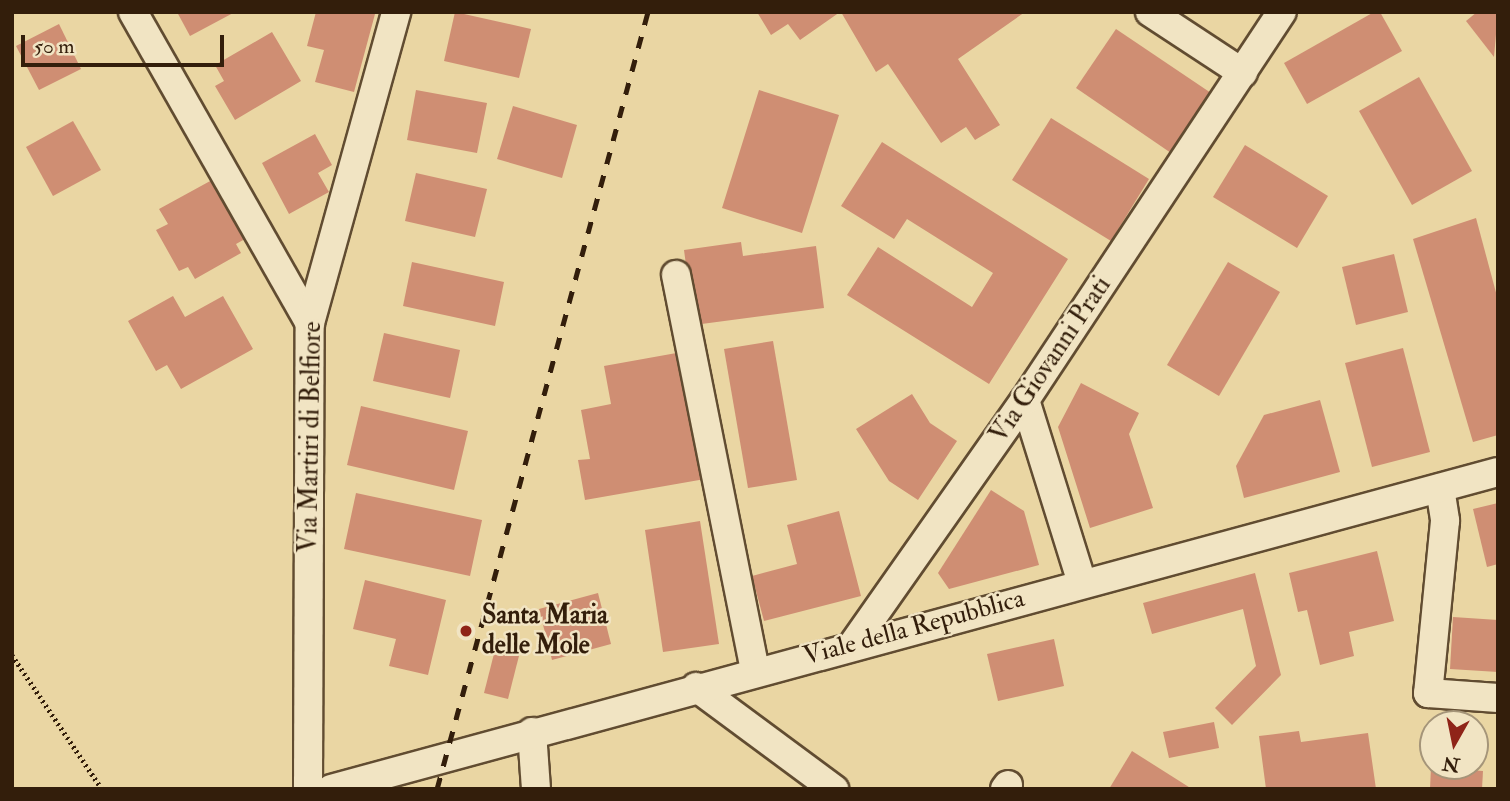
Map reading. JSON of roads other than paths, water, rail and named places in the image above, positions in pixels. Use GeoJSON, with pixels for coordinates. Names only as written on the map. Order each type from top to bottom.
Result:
{"type":"FeatureCollection","features":[{"type":"Feature","properties":{"kind":"street"},"geometry":{"type":"LineString","coordinates":[[134,12],[310,323]]}},
{"type":"Feature","properties":{"kind":"street","name":"Via Martiri di Belfiore"},"geometry":{"type":"LineString","coordinates":[[308,789],[310,323],[396,12]]}},
{"type":"Feature","properties":{"kind":"street"},"geometry":{"type":"LineString","coordinates":[[1150,12],[1243,73]]}},
{"type":"Feature","properties":{"kind":"street","name":"Via Giovanni Prati"},"geometry":{"type":"LineString","coordinates":[[854,643],[1025,400],[1282,12]]}},
{"type":"Feature","properties":{"kind":"street"},"geometry":{"type":"LineString","coordinates":[[676,275],[755,670]]}},
{"type":"Feature","properties":{"kind":"street"},"geometry":{"type":"LineString","coordinates":[[1025,400],[1082,583]]}},
{"type":"Feature","properties":{"kind":"street","name":"Viale della Repubblica"},"geometry":{"type":"LineString","coordinates":[[331,789],[854,643],[1498,472]]}},
{"type":"Feature","properties":{"kind":"street"},"geometry":{"type":"LineString","coordinates":[[1440,488],[1445,521],[1428,693],[1498,698]]}},
{"type":"Feature","properties":{"kind":"street"},"geometry":{"type":"LineString","coordinates":[[696,687],[834,789]]}},
{"type":"Feature","properties":{"kind":"street"},"geometry":{"type":"LineString","coordinates":[[532,732],[536,789]]}},
{"type":"Feature","properties":{"kind":"railway"},"geometry":{"type":"LineString","coordinates":[[437,789],[648,12]]}},
{"type":"Feature","properties":{"kind":"place","name":"Santa Maria delle Mole"},"geometry":{"type":"Point","coordinates":[466,631]}}]}
